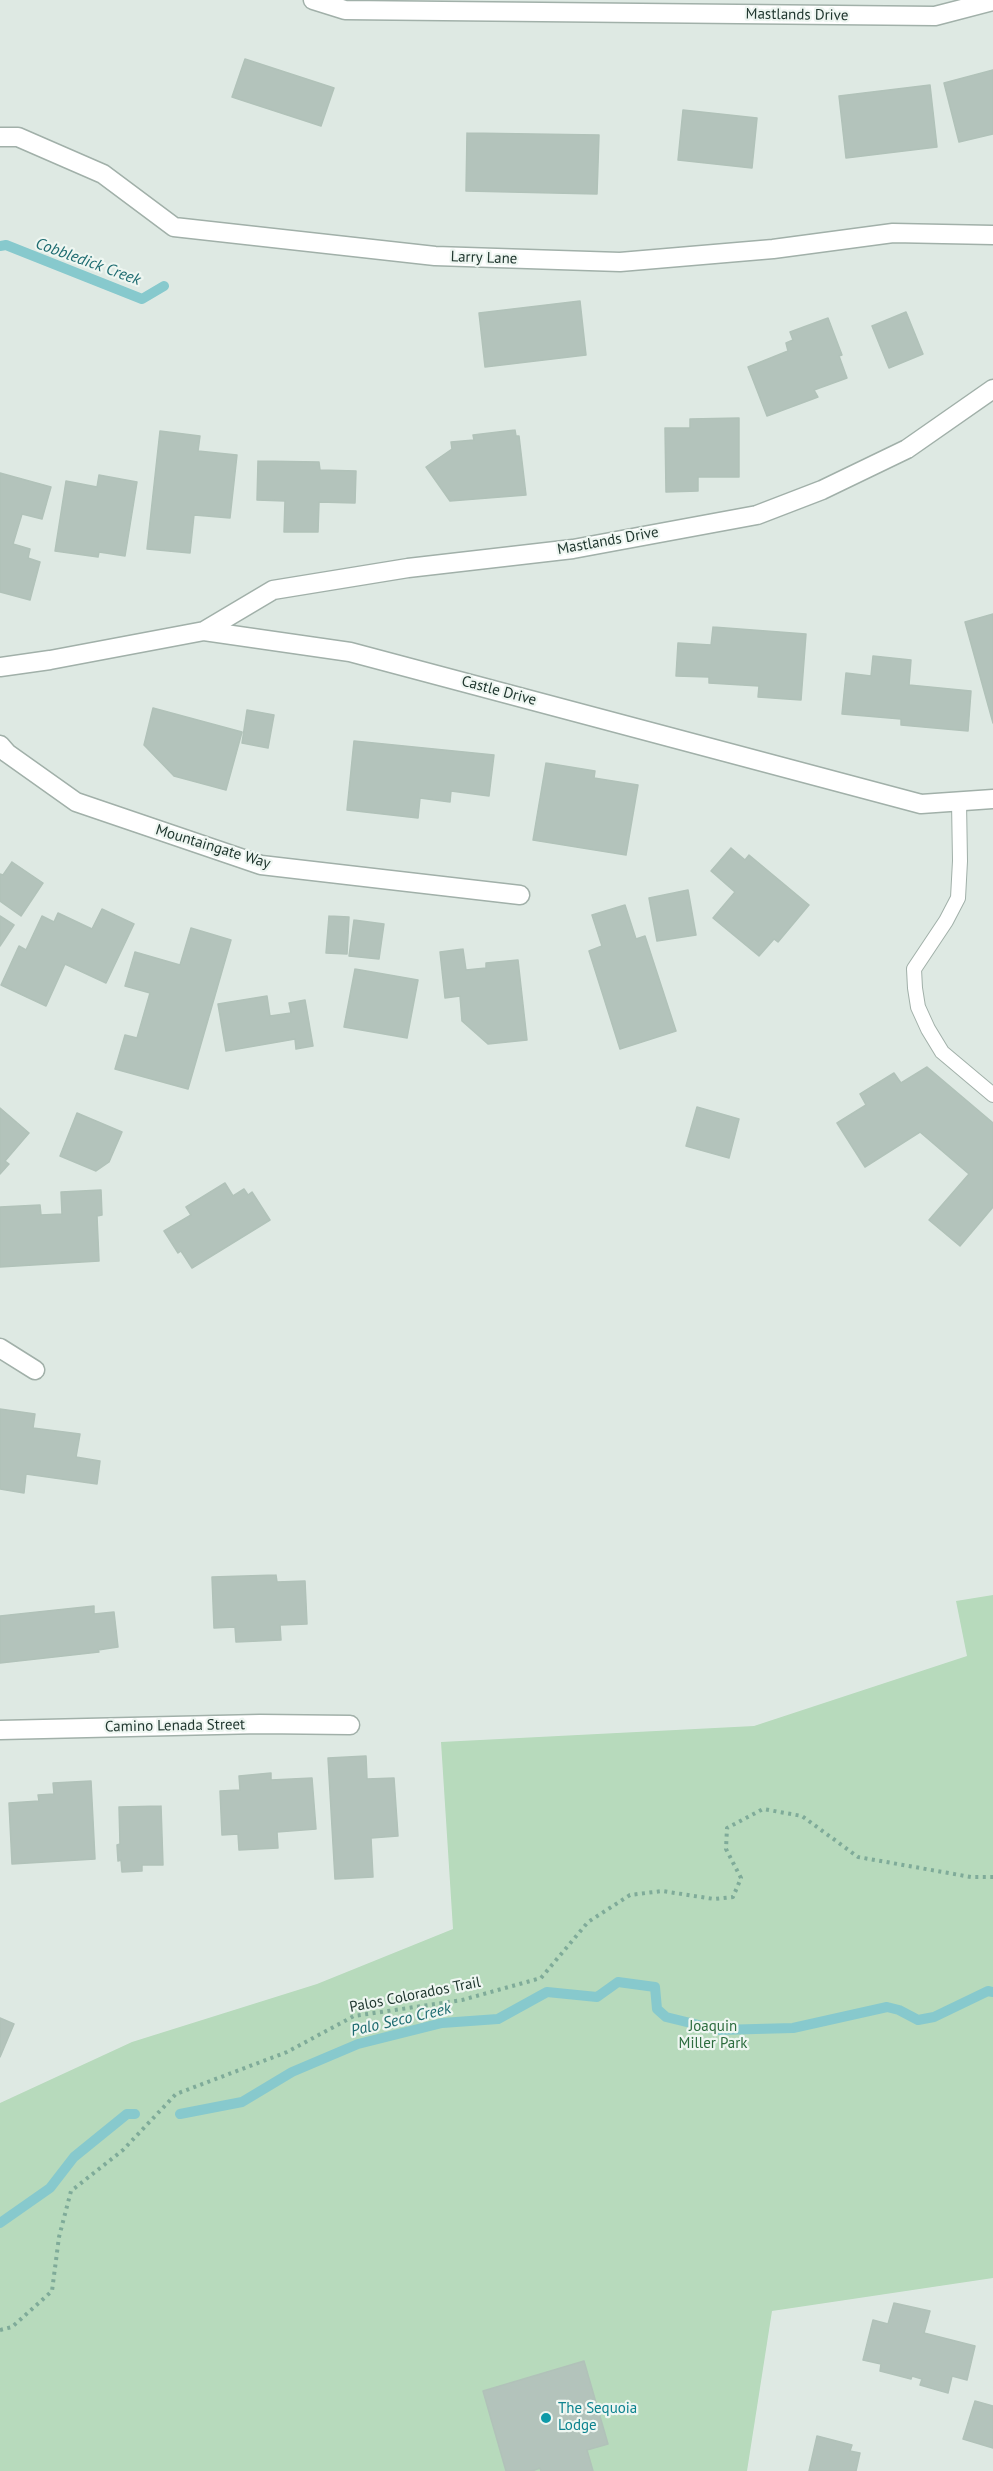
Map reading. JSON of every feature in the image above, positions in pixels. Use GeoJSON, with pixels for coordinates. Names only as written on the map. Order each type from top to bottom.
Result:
{"type":"FeatureCollection","features":[{"type":"Feature","properties":{"kind":"street","name":"Mastlands Drive"},"geometry":{"type":"LineString","coordinates":[[313,0],[345,10],[935,16],[993,2]]}},
{"type":"Feature","properties":{"kind":"street","name":"Larry Lane"},"geometry":{"type":"LineString","coordinates":[[0,137],[18,137],[104,174],[174,227],[435,256],[620,262],[773,249],[893,233],[993,235]]}},
{"type":"Feature","properties":{"kind":"street","name":"Mastlands Drive"},"geometry":{"type":"LineString","coordinates":[[204,632],[273,590],[408,568],[573,549],[691,525],[758,515],[822,490],[907,449],[993,389]]}},
{"type":"Feature","properties":{"kind":"street","name":"Castle Drive"},"geometry":{"type":"LineString","coordinates":[[0,667],[204,632],[350,652],[921,804],[993,800]]}},
{"type":"Feature","properties":{"kind":"street","name":"Mountaingate Way"},"geometry":{"type":"LineString","coordinates":[[0,745],[7,753],[76,802],[261,865],[520,895]]}},
{"type":"Feature","properties":{"kind":"street"},"geometry":{"type":"LineString","coordinates":[[0,1348],[35,1370]]}},
{"type":"Feature","properties":{"kind":"street","name":"Camino Lenada Street"},"geometry":{"type":"LineString","coordinates":[[0,1730],[260,1724],[350,1725]]}},
{"type":"Feature","properties":{"kind":"lane"},"geometry":{"type":"LineString","coordinates":[[959,802],[958,898],[946,921],[914,969],[915,988],[918,1007],[942,1052],[993,1095]]}},
{"type":"Feature","properties":{"kind":"path","name":"Palos Colorados Trail"},"geometry":{"type":"LineString","coordinates":[[0,2330],[12,2327],[52,2291],[59,2237],[71,2191],[123,2150],[176,2094],[287,2052],[354,2016],[462,2000],[541,1978],[588,1922],[630,1895],[662,1891],[714,1899],[733,1897],[741,1878],[726,1849],[727,1828],[764,1809],[802,1816],[858,1857],[970,1877],[993,1877]]}},
{"type":"Feature","properties":{"kind":"green space","name":"Joaquin Miller Park"},"geometry":{"type":"Polygon","coordinates":[[[993,1595],[993,2278],[772,2311],[747,2471],[0,2471],[0,2103],[132,2042],[317,1984],[453,1929],[441,1742],[754,1726],[967,1656],[956,1601],[993,1595]]]}},
{"type":"Feature","properties":{"kind":"building"},"geometry":{"type":"Polygon","coordinates":[[[245,59],[334,88],[321,126],[232,97],[245,59]]]}},
{"type":"Feature","properties":{"kind":"building"},"geometry":{"type":"Polygon","coordinates":[[[993,70],[993,134],[959,142],[944,83],[993,70]]]}},
{"type":"Feature","properties":{"kind":"building"},"geometry":{"type":"Polygon","coordinates":[[[930,85],[937,147],[846,158],[839,96],[930,85]]]}},
{"type":"Feature","properties":{"kind":"building"},"geometry":{"type":"Polygon","coordinates":[[[683,110],[757,118],[752,168],[678,160],[683,110]]]}},
{"type":"Feature","properties":{"kind":"building"},"geometry":{"type":"Polygon","coordinates":[[[467,133],[599,135],[597,194],[466,191],[467,133]]]}},
{"type":"Feature","properties":{"kind":"building"},"geometry":{"type":"Polygon","coordinates":[[[580,301],[586,355],[485,367],[479,313],[580,301]]]}},
{"type":"Feature","properties":{"kind":"building"},"geometry":{"type":"Polygon","coordinates":[[[906,312],[923,354],[889,368],[872,326],[906,312]]]}},
{"type":"Feature","properties":{"kind":"building"},"geometry":{"type":"Polygon","coordinates":[[[828,318],[842,355],[839,356],[847,378],[814,390],[818,397],[767,416],[748,367],[788,351],[786,343],[793,340],[790,332],[828,318]]]}},
{"type":"Feature","properties":{"kind":"building"},"geometry":{"type":"Polygon","coordinates":[[[739,418],[739,477],[698,477],[698,491],[666,492],[665,428],[690,428],[690,419],[739,418]]]}},
{"type":"Feature","properties":{"kind":"building"},"geometry":{"type":"Polygon","coordinates":[[[515,430],[516,436],[519,436],[526,495],[450,501],[426,467],[452,449],[451,442],[474,440],[473,435],[515,430]]]}},
{"type":"Feature","properties":{"kind":"building"},"geometry":{"type":"Polygon","coordinates":[[[160,431],[200,436],[198,451],[237,455],[230,518],[194,515],[190,553],[147,549],[160,431]]]}},
{"type":"Feature","properties":{"kind":"building"},"geometry":{"type":"Polygon","coordinates":[[[258,461],[319,462],[320,470],[356,471],[355,503],[319,502],[318,532],[284,532],[285,501],[257,500],[258,461]]]}},
{"type":"Feature","properties":{"kind":"building"},"geometry":{"type":"Polygon","coordinates":[[[0,473],[51,487],[42,519],[22,514],[13,544],[30,549],[28,558],[40,562],[30,600],[0,592],[0,473]]]}},
{"type":"Feature","properties":{"kind":"building"},"geometry":{"type":"Polygon","coordinates":[[[99,475],[137,482],[125,556],[99,552],[98,557],[55,551],[66,481],[97,487],[99,475]]]}},
{"type":"Feature","properties":{"kind":"building"},"geometry":{"type":"Polygon","coordinates":[[[993,614],[993,723],[965,622],[993,614]]]}},
{"type":"Feature","properties":{"kind":"building"},"geometry":{"type":"Polygon","coordinates":[[[713,627],[806,634],[801,700],[758,697],[759,686],[709,683],[709,677],[676,676],[678,643],[711,645],[713,627]]]}},
{"type":"Feature","properties":{"kind":"building"},"geometry":{"type":"Polygon","coordinates":[[[873,656],[911,660],[909,685],[971,691],[968,731],[901,725],[901,719],[842,714],[846,673],[871,676],[873,656]]]}},
{"type":"Feature","properties":{"kind":"building"},"geometry":{"type":"Polygon","coordinates":[[[153,708],[242,732],[226,790],[174,776],[144,745],[153,708]]]}},
{"type":"Feature","properties":{"kind":"building"},"geometry":{"type":"Polygon","coordinates":[[[247,710],[274,715],[268,748],[242,743],[247,710]]]}},
{"type":"Feature","properties":{"kind":"building"},"geometry":{"type":"Polygon","coordinates":[[[354,741],[494,755],[489,796],[451,791],[450,802],[420,798],[418,818],[347,810],[354,741]]]}},
{"type":"Feature","properties":{"kind":"building"},"geometry":{"type":"Polygon","coordinates":[[[546,763],[595,771],[594,778],[638,785],[626,855],[533,840],[546,763]]]}},
{"type":"Feature","properties":{"kind":"building"},"geometry":{"type":"Polygon","coordinates":[[[731,848],[745,860],[749,855],[809,905],[778,942],[774,939],[759,956],[713,918],[735,892],[711,871],[731,848]]]}},
{"type":"Feature","properties":{"kind":"building"},"geometry":{"type":"Polygon","coordinates":[[[12,862],[43,883],[21,916],[0,901],[0,874],[3,875],[12,862]]]}},
{"type":"Feature","properties":{"kind":"building"},"geometry":{"type":"Polygon","coordinates":[[[688,890],[696,935],[657,941],[649,898],[688,890]]]}},
{"type":"Feature","properties":{"kind":"building"},"geometry":{"type":"Polygon","coordinates":[[[625,905],[636,939],[645,936],[676,1031],[620,1049],[589,951],[602,946],[592,915],[625,905]]]}},
{"type":"Feature","properties":{"kind":"building"},"geometry":{"type":"Polygon","coordinates":[[[102,909],[134,924],[106,983],[65,964],[46,1006],[1,985],[19,946],[26,950],[42,916],[54,922],[58,913],[92,929],[102,909]]]}},
{"type":"Feature","properties":{"kind":"building"},"geometry":{"type":"Polygon","coordinates":[[[0,916],[14,925],[0,946],[0,916]]]}},
{"type":"Feature","properties":{"kind":"building"},"geometry":{"type":"Polygon","coordinates":[[[329,916],[349,917],[347,954],[326,953],[329,916]]]}},
{"type":"Feature","properties":{"kind":"building"},"geometry":{"type":"Polygon","coordinates":[[[354,920],[384,924],[379,959],[349,956],[354,920]]]}},
{"type":"Feature","properties":{"kind":"building"},"geometry":{"type":"Polygon","coordinates":[[[191,928],[231,940],[188,1089],[115,1069],[125,1035],[137,1038],[150,993],[125,986],[135,952],[180,965],[191,928]]]}},
{"type":"Feature","properties":{"kind":"building"},"geometry":{"type":"Polygon","coordinates":[[[463,949],[466,970],[486,968],[486,963],[518,960],[527,1040],[488,1044],[462,1021],[460,996],[445,998],[440,952],[463,949]]]}},
{"type":"Feature","properties":{"kind":"building"},"geometry":{"type":"Polygon","coordinates":[[[355,969],[418,980],[407,1038],[344,1027],[355,969]]]}},
{"type":"Feature","properties":{"kind":"building"},"geometry":{"type":"Polygon","coordinates":[[[267,996],[270,1016],[291,1013],[289,1003],[305,1000],[313,1046],[296,1049],[295,1039],[226,1051],[218,1004],[267,996]]]}},
{"type":"Feature","properties":{"kind":"building"},"geometry":{"type":"Polygon","coordinates":[[[927,1067],[993,1123],[993,1207],[960,1246],[929,1220],[969,1174],[920,1132],[865,1167],[837,1123],[866,1105],[860,1094],[894,1073],[901,1083],[927,1067]]]}},
{"type":"Feature","properties":{"kind":"building"},"geometry":{"type":"Polygon","coordinates":[[[697,1107],[739,1119],[729,1158],[686,1146],[697,1107]]]}},
{"type":"Feature","properties":{"kind":"building"},"geometry":{"type":"Polygon","coordinates":[[[0,1108],[29,1133],[5,1161],[9,1164],[0,1174],[0,1108]]]}},
{"type":"Feature","properties":{"kind":"building"},"geometry":{"type":"Polygon","coordinates":[[[77,1113],[122,1132],[109,1162],[96,1171],[60,1156],[77,1113]]]}},
{"type":"Feature","properties":{"kind":"building"},"geometry":{"type":"Polygon","coordinates":[[[225,1183],[233,1196],[244,1189],[248,1195],[252,1192],[270,1220],[192,1268],[181,1251],[178,1253],[164,1231],[191,1215],[186,1207],[225,1183]]]}},
{"type":"Feature","properties":{"kind":"building"},"geometry":{"type":"Polygon","coordinates":[[[101,1190],[102,1215],[97,1216],[99,1261],[0,1267],[0,1207],[40,1205],[41,1215],[62,1214],[61,1192],[101,1190]]]}},
{"type":"Feature","properties":{"kind":"building"},"geometry":{"type":"Polygon","coordinates":[[[0,1409],[35,1414],[33,1428],[80,1434],[76,1457],[100,1461],[97,1484],[26,1474],[24,1493],[0,1489],[0,1409]]]}},
{"type":"Feature","properties":{"kind":"building"},"geometry":{"type":"Polygon","coordinates":[[[276,1575],[277,1582],[305,1581],[307,1624],[280,1625],[281,1640],[236,1642],[235,1627],[214,1628],[212,1577],[276,1575]]]}},
{"type":"Feature","properties":{"kind":"building"},"geometry":{"type":"Polygon","coordinates":[[[94,1606],[94,1614],[114,1612],[118,1647],[98,1650],[99,1652],[0,1663],[0,1616],[94,1606]]]}},
{"type":"Feature","properties":{"kind":"building"},"geometry":{"type":"Polygon","coordinates":[[[366,1756],[367,1779],[394,1778],[398,1836],[371,1838],[373,1877],[335,1879],[328,1758],[366,1756]]]}},
{"type":"Feature","properties":{"kind":"building"},"geometry":{"type":"Polygon","coordinates":[[[271,1773],[271,1780],[312,1778],[316,1829],[277,1832],[278,1848],[239,1850],[238,1834],[222,1835],[220,1791],[240,1790],[239,1776],[271,1773]]]}},
{"type":"Feature","properties":{"kind":"building"},"geometry":{"type":"Polygon","coordinates":[[[91,1781],[95,1859],[12,1864],[9,1803],[39,1801],[38,1795],[54,1794],[53,1783],[91,1781]]]}},
{"type":"Feature","properties":{"kind":"building"},"geometry":{"type":"Polygon","coordinates":[[[161,1806],[163,1865],[142,1865],[142,1871],[122,1872],[121,1860],[118,1861],[117,1845],[120,1844],[119,1807],[161,1806]]]}},
{"type":"Feature","properties":{"kind":"building"},"geometry":{"type":"Polygon","coordinates":[[[0,2018],[14,2024],[0,2057],[0,2018]]]}},
{"type":"Feature","properties":{"kind":"building"},"geometry":{"type":"Polygon","coordinates":[[[894,2303],[930,2311],[924,2333],[975,2346],[967,2380],[952,2376],[948,2393],[920,2385],[922,2379],[912,2376],[911,2379],[880,2371],[881,2364],[863,2360],[873,2320],[888,2324],[894,2303]]]}},
{"type":"Feature","properties":{"kind":"building","name":"The Sequoia Lodge"},"geometry":{"type":"Polygon","coordinates":[[[584,2361],[608,2444],[587,2450],[593,2471],[541,2471],[540,2468],[532,2471],[506,2471],[483,2391],[584,2361]]]}},
{"type":"Feature","properties":{"kind":"building"},"geometry":{"type":"Polygon","coordinates":[[[975,2401],[993,2406],[993,2448],[963,2439],[975,2401]]]}},
{"type":"Feature","properties":{"kind":"building"},"geometry":{"type":"Polygon","coordinates":[[[817,2436],[852,2445],[850,2451],[860,2453],[856,2471],[809,2471],[817,2436]]]}},
{"type":"Feature","properties":{"kind":"waterway","name":"Cobbledick Creek"},"geometry":{"type":"LineString","coordinates":[[0,246],[6,245],[142,299],[164,286]]}},
{"type":"Feature","properties":{"kind":"waterway","name":"Palo Seco Creek"},"geometry":{"type":"LineString","coordinates":[[180,2114],[242,2102],[292,2072],[358,2044],[442,2023],[498,2019],[547,1992],[597,1997],[618,1982],[655,1987],[657,2009],[666,2017],[719,2030],[793,2028],[887,2007],[899,2010],[918,2020],[934,2017],[988,1991],[993,1992]]}},
{"type":"Feature","properties":{"kind":"waterway","name":"Palo Seco Creek"},"geometry":{"type":"LineString","coordinates":[[0,2223],[50,2188],[74,2157],[127,2114],[135,2114]]}},
{"type":"Feature","properties":{"kind":"place","name":"The Sequoia Lodge"},"geometry":{"type":"Point","coordinates":[546,2418]}}]}
